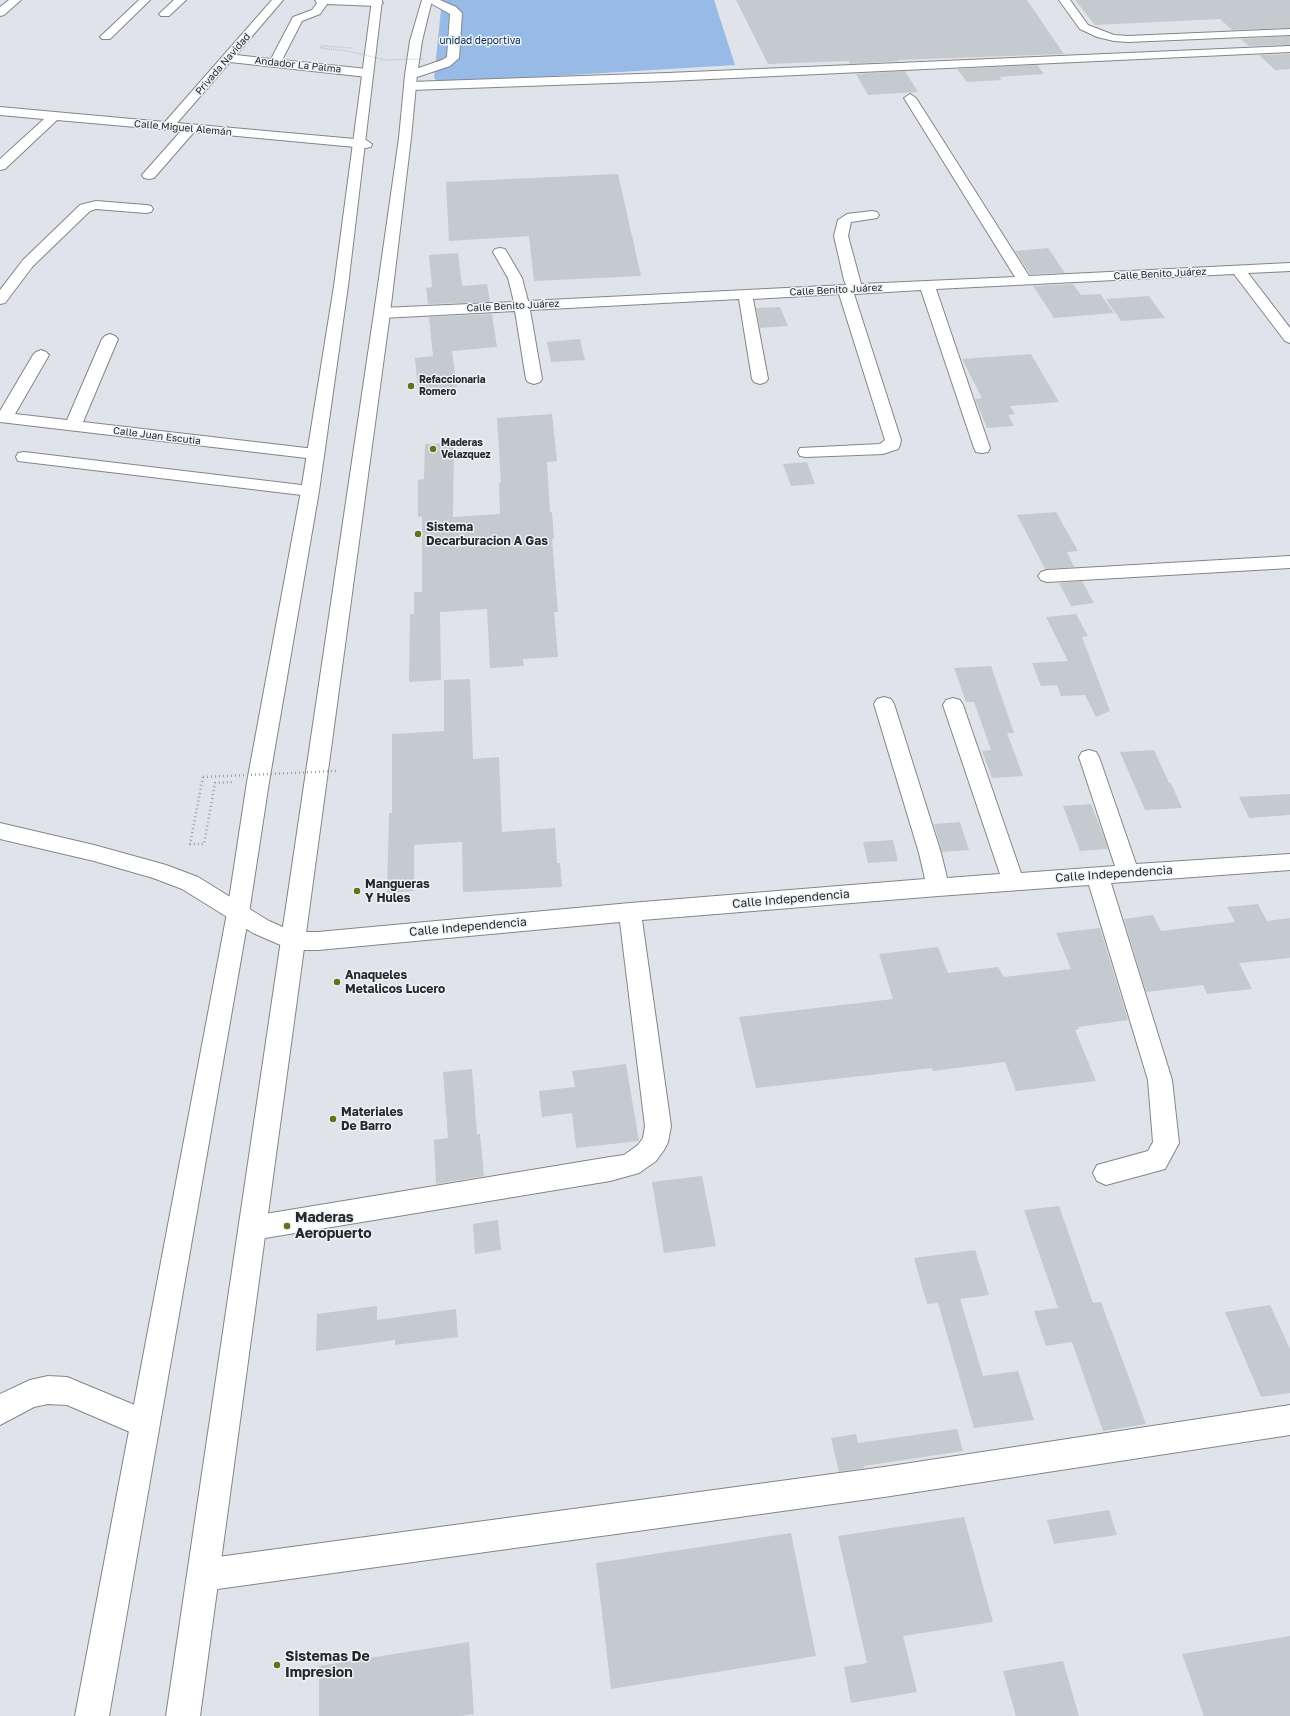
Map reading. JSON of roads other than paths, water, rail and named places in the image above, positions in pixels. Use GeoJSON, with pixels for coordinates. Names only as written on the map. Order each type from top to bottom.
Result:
{"type":"FeatureCollection","features":[{"type":"Feature","properties":{"kind":"street"},"geometry":{"type":"LineString","coordinates":[[0,13],[16,0]]}},
{"type":"Feature","properties":{"kind":"street"},"geometry":{"type":"LineString","coordinates":[[106,37],[145,0]]}},
{"type":"Feature","properties":{"kind":"street"},"geometry":{"type":"LineString","coordinates":[[165,14],[181,0]]}},
{"type":"Feature","properties":{"kind":"street","name":"Privada Navidad"},"geometry":{"type":"LineString","coordinates":[[167,127],[278,0]]}},
{"type":"Feature","properties":{"kind":"street"},"geometry":{"type":"LineString","coordinates":[[92,1716],[144,1423],[238,913],[258,782],[310,491],[361,147],[367,72],[377,2],[320,0]]}},
{"type":"Feature","properties":{"kind":"street"},"geometry":{"type":"LineString","coordinates":[[275,62],[298,19],[304,15],[316,12],[324,0]]}},
{"type":"Feature","properties":{"kind":"street"},"geometry":{"type":"LineString","coordinates":[[1064,0],[1084,26],[1101,35],[1114,38],[1128,39],[1290,32]]}},
{"type":"Feature","properties":{"kind":"street"},"geometry":{"type":"LineString","coordinates":[[183,1716],[382,313],[405,138],[410,80],[416,41],[425,2],[452,9],[456,13],[453,58],[446,63],[410,80]]}},
{"type":"Feature","properties":{"kind":"street"},"geometry":{"type":"LineString","coordinates":[[410,80],[668,77],[1290,49]]}},
{"type":"Feature","properties":{"kind":"street"},"geometry":{"type":"LineString","coordinates":[[361,147],[372,130],[382,54]]}},
{"type":"Feature","properties":{"kind":"street","name":"Andador La Palma"},"geometry":{"type":"LineString","coordinates":[[228,58],[367,72]]}},
{"type":"Feature","properties":{"kind":"street"},"geometry":{"type":"LineString","coordinates":[[910,98],[1025,281]]}},
{"type":"Feature","properties":{"kind":"street","name":"Calle Miguel Alemán"},"geometry":{"type":"LineString","coordinates":[[0,112],[190,129],[361,147]]}},
{"type":"Feature","properties":{"kind":"street"},"geometry":{"type":"LineString","coordinates":[[0,166],[54,116]]}},
{"type":"Feature","properties":{"kind":"street"},"geometry":{"type":"LineString","coordinates":[[149,175],[190,129]]}},
{"type":"Feature","properties":{"kind":"street"},"geometry":{"type":"LineString","coordinates":[[0,300],[28,263],[85,208],[96,205],[146,209]]}},
{"type":"Feature","properties":{"kind":"street"},"geometry":{"type":"LineString","coordinates":[[806,452],[883,450],[892,445],[893,440],[850,289],[852,280],[841,236],[845,220],[852,217],[872,215]]}},
{"type":"Feature","properties":{"kind":"street"},"geometry":{"type":"LineString","coordinates":[[500,252],[515,278],[522,306],[534,379]]}},
{"type":"Feature","properties":{"kind":"street","name":"Calle Benito Juárez"},"geometry":{"type":"LineString","coordinates":[[382,313],[1290,267]]}},
{"type":"Feature","properties":{"kind":"street"},"geometry":{"type":"LineString","coordinates":[[1238,270],[1290,338]]}},
{"type":"Feature","properties":{"kind":"street"},"geometry":{"type":"LineString","coordinates":[[927,286],[982,448]]}},
{"type":"Feature","properties":{"kind":"street"},"geometry":{"type":"LineString","coordinates":[[745,294],[760,379]]}},
{"type":"Feature","properties":{"kind":"street"},"geometry":{"type":"LineString","coordinates":[[73,426],[110,339]]}},
{"type":"Feature","properties":{"kind":"street"},"geometry":{"type":"LineString","coordinates":[[2,417],[41,355]]}},
{"type":"Feature","properties":{"kind":"street","name":"Calle Juan Escutia"},"geometry":{"type":"LineString","coordinates":[[2,417],[315,454]]}},
{"type":"Feature","properties":{"kind":"street"},"geometry":{"type":"LineString","coordinates":[[24,457],[310,491]]}},
{"type":"Feature","properties":{"kind":"street"},"geometry":{"type":"LineString","coordinates":[[1047,576],[1290,562]]}},
{"type":"Feature","properties":{"kind":"street"},"geometry":{"type":"LineString","coordinates":[[884,704],[930,853],[938,887]]}},
{"type":"Feature","properties":{"kind":"street"},"geometry":{"type":"LineString","coordinates":[[953,705],[1013,881]]}},
{"type":"Feature","properties":{"kind":"street"},"geometry":{"type":"LineString","coordinates":[[1089,757],[1128,873]]}},
{"type":"Feature","properties":{"kind":"street"},"geometry":{"type":"LineString","coordinates":[[0,831],[94,853],[158,871],[190,883],[261,927],[292,941]]}},
{"type":"Feature","properties":{"kind":"street","name":"Calle Independencia"},"geometry":{"type":"LineString","coordinates":[[292,941],[318,941],[630,912],[1013,881],[1290,862]]}},
{"type":"Feature","properties":{"kind":"street"},"geometry":{"type":"LineString","coordinates":[[1097,875],[1160,1080],[1166,1143],[1156,1161],[1106,1173]]}},
{"type":"Feature","properties":{"kind":"street"},"geometry":{"type":"LineString","coordinates":[[253,1228],[610,1169],[630,1165],[647,1153],[655,1142],[658,1126],[630,912]]}},
{"type":"Feature","properties":{"kind":"street"},"geometry":{"type":"LineString","coordinates":[[0,1410],[30,1394],[48,1390],[67,1391],[144,1423]]}},
{"type":"Feature","properties":{"kind":"street"},"geometry":{"type":"LineString","coordinates":[[203,1576],[884,1482],[1290,1420]]}},
{"type":"Feature","properties":{"kind":"place","name":"Refaccionaria Romero"},"geometry":{"type":"Point","coordinates":[411,386]}},
{"type":"Feature","properties":{"kind":"place","name":"Maderas Velazquez"},"geometry":{"type":"Point","coordinates":[433,449]}},
{"type":"Feature","properties":{"kind":"place","name":"Sistema Decarburacion A Gas"},"geometry":{"type":"Point","coordinates":[418,534]}},
{"type":"Feature","properties":{"kind":"place","name":"Mangueras Y Hules"},"geometry":{"type":"Point","coordinates":[357,891]}},
{"type":"Feature","properties":{"kind":"place","name":"Anaqueles Metalicos Lucero"},"geometry":{"type":"Point","coordinates":[337,982]}},
{"type":"Feature","properties":{"kind":"place","name":"Materiales De Barro"},"geometry":{"type":"Point","coordinates":[333,1119]}},
{"type":"Feature","properties":{"kind":"place","name":"Maderas Aeropuerto"},"geometry":{"type":"Point","coordinates":[287,1226]}},
{"type":"Feature","properties":{"kind":"place","name":"Sistemas De Impresion"},"geometry":{"type":"Point","coordinates":[277,1665]}},
{"type":"Feature","properties":{"kind":"park label","name":"unidad deportiva"},"geometry":{"type":"Point","coordinates":[480,41]}}]}
